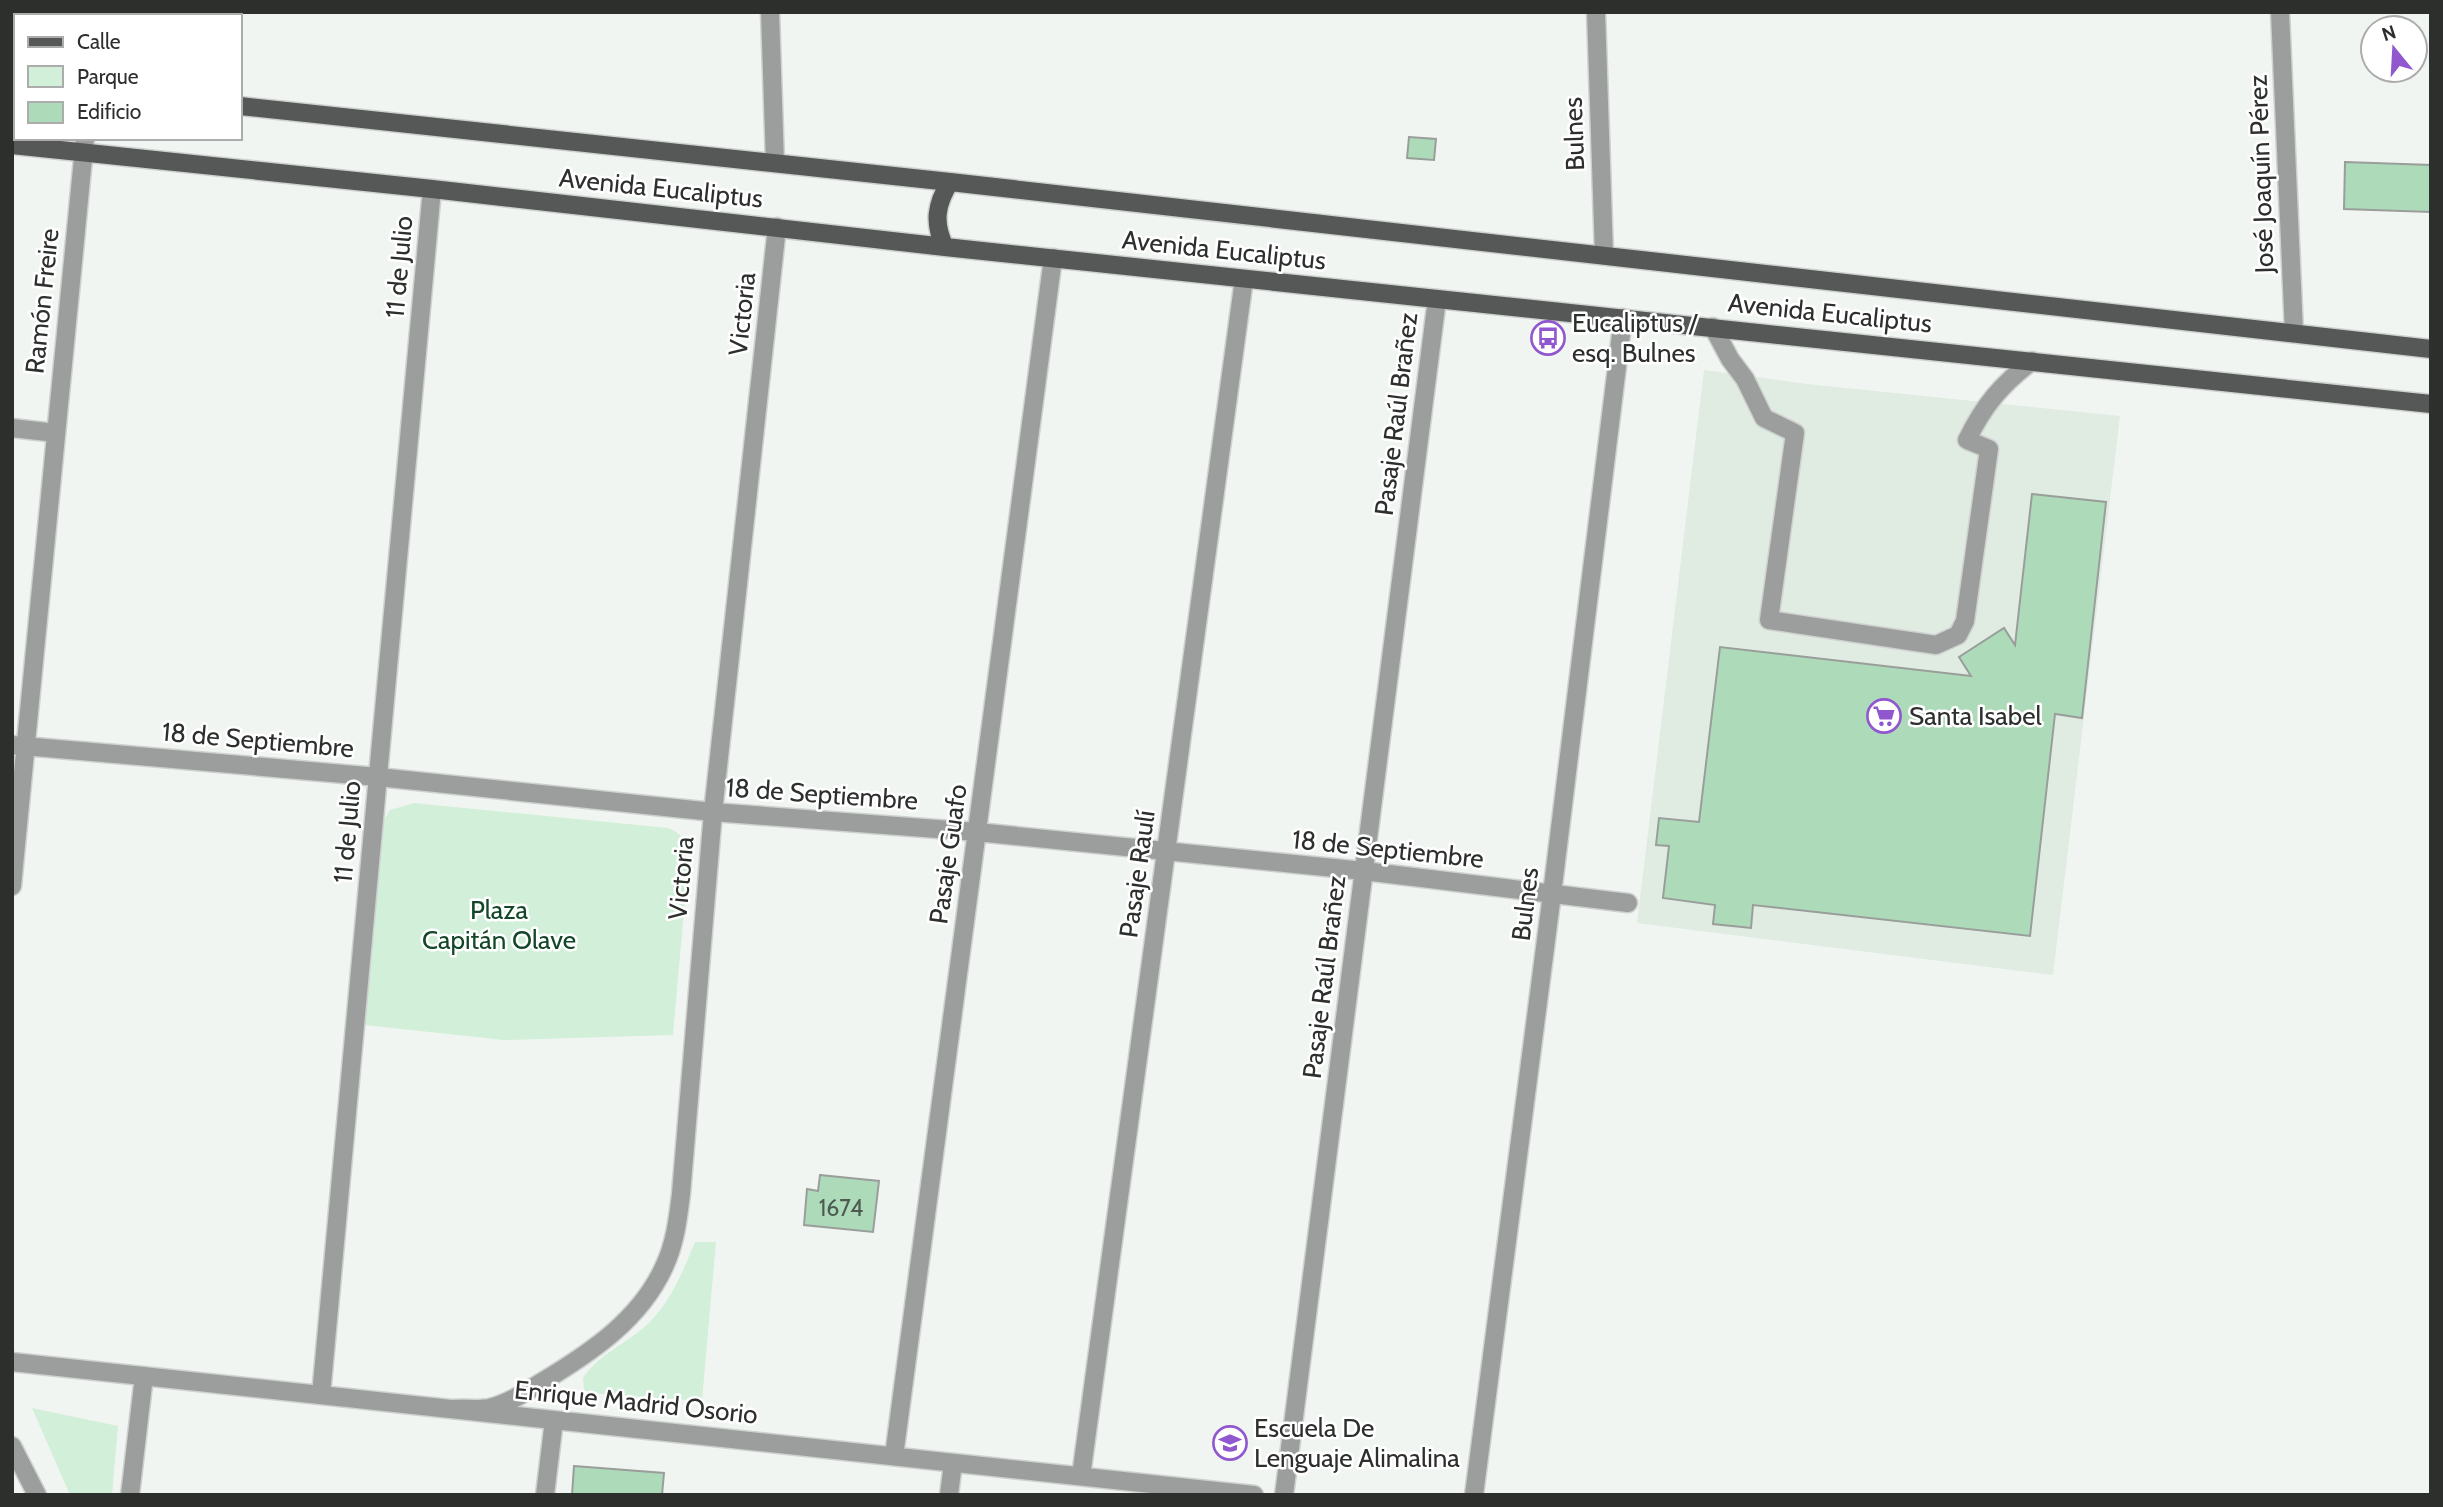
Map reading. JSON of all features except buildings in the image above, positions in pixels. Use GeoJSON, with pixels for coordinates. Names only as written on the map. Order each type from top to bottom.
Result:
{"type":"FeatureCollection","features":[{"type":"Feature","properties":{"kind":"main road","name":"Avenida Eucaliptus"},"geometry":{"type":"LineString","coordinates":[[242,106],[950,182],[2431,349]]}},
{"type":"Feature","properties":{"kind":"main road","name":"Avenida Eucaliptus"},"geometry":{"type":"LineString","coordinates":[[12,145],[84,146],[432,189],[945,247],[2431,404]]}},
{"type":"Feature","properties":{"kind":"main road"},"geometry":{"type":"LineString","coordinates":[[945,247],[938,228],[937,209],[950,182]]}},
{"type":"Feature","properties":{"kind":"street"},"geometry":{"type":"LineString","coordinates":[[770,12],[775,163]]}},
{"type":"Feature","properties":{"kind":"street","name":"Bulnes"},"geometry":{"type":"LineString","coordinates":[[1597,12],[1604,255]]}},
{"type":"Feature","properties":{"kind":"street","name":"José Joaquín Pérez"},"geometry":{"type":"LineString","coordinates":[[2280,12],[2294,333]]}},
{"type":"Feature","properties":{"kind":"street","name":"Ramón Freire"},"geometry":{"type":"LineString","coordinates":[[12,886],[19,745],[56,433],[84,146]]}},
{"type":"Feature","properties":{"kind":"street","name":"11 de Julio"},"geometry":{"type":"LineString","coordinates":[[321,1395],[432,189]]}},
{"type":"Feature","properties":{"kind":"street","name":"Victoria"},"geometry":{"type":"LineString","coordinates":[[452,1409],[489,1408],[524,1393],[604,1342],[628,1320],[649,1292],[664,1267],[675,1237],[681,1194],[713,812],[777,227]]}},
{"type":"Feature","properties":{"kind":"street","name":"Pasaje Guafo"},"geometry":{"type":"LineString","coordinates":[[894,1456],[1053,258]]}},
{"type":"Feature","properties":{"kind":"street","name":"Pasaje Raulí"},"geometry":{"type":"LineString","coordinates":[[1081,1476],[1244,279]]}},
{"type":"Feature","properties":{"kind":"street","name":"Pasaje Raúl Brañez"},"geometry":{"type":"LineString","coordinates":[[1284,1495],[1437,299]]}},
{"type":"Feature","properties":{"kind":"street","name":"Bulnes"},"geometry":{"type":"LineString","coordinates":[[1474,1495],[1623,318]]}},
{"type":"Feature","properties":{"kind":"street"},"geometry":{"type":"LineString","coordinates":[[1713,327],[1730,359],[1745,379],[1764,418],[1795,433],[1769,620],[1936,645],[1958,635],[1965,621],[1989,449],[1967,440],[1978,416],[1993,395],[2032,360]]}},
{"type":"Feature","properties":{"kind":"street"},"geometry":{"type":"LineString","coordinates":[[12,428],[56,433]]}},
{"type":"Feature","properties":{"kind":"street","name":"18 de Septiembre"},"geometry":{"type":"LineString","coordinates":[[19,745],[378,777],[713,812],[977,832],[1364,871],[1628,903]]}},
{"type":"Feature","properties":{"kind":"street","name":"Enrique Madrid Osorio"},"geometry":{"type":"LineString","coordinates":[[12,1362],[1254,1495]]}},
{"type":"Feature","properties":{"kind":"street"},"geometry":{"type":"LineString","coordinates":[[130,1495],[144,1376]]}},
{"type":"Feature","properties":{"kind":"street"},"geometry":{"type":"LineString","coordinates":[[545,1495],[554,1420]]}},
{"type":"Feature","properties":{"kind":"street"},"geometry":{"type":"LineString","coordinates":[[12,1446],[37,1495]]}},
{"type":"Feature","properties":{"kind":"street"},"geometry":{"type":"LineString","coordinates":[[949,1495],[953,1463]]}},
{"type":"Feature","properties":{"kind":"shaded area"},"geometry":{"type":"Polygon","coordinates":[[[1704,370],[1807,384],[2120,416],[2053,975],[1637,923],[1704,370]]]}},
{"type":"Feature","properties":{"kind":"green space","name":"Plaza Capitán Olave"},"geometry":{"type":"Polygon","coordinates":[[[414,803],[668,828],[679,835],[685,841],[689,854],[673,1035],[504,1040],[364,1025],[383,822],[390,810],[414,803]]]}},
{"type":"Feature","properties":{"kind":"green space"},"geometry":{"type":"Polygon","coordinates":[[[695,1242],[716,1242],[702,1401],[591,1393],[584,1390],[583,1378],[589,1370],[642,1329],[660,1310],[674,1289],[695,1242]]]}},
{"type":"Feature","properties":{"kind":"green space"},"geometry":{"type":"Polygon","coordinates":[[[32,1408],[118,1426],[112,1495],[70,1495],[32,1408]]]}},
{"type":"Feature","properties":{"kind":"place","name":"Eucaliptus / esq. Bulnes"},"geometry":{"type":"Point","coordinates":[1548,338]}},
{"type":"Feature","properties":{"kind":"place","name":"Santa Isabel"},"geometry":{"type":"Point","coordinates":[1884,716]}},
{"type":"Feature","properties":{"kind":"place","name":"Escuela De Lenguaje Alimalina"},"geometry":{"type":"Point","coordinates":[1230,1443]}}]}
